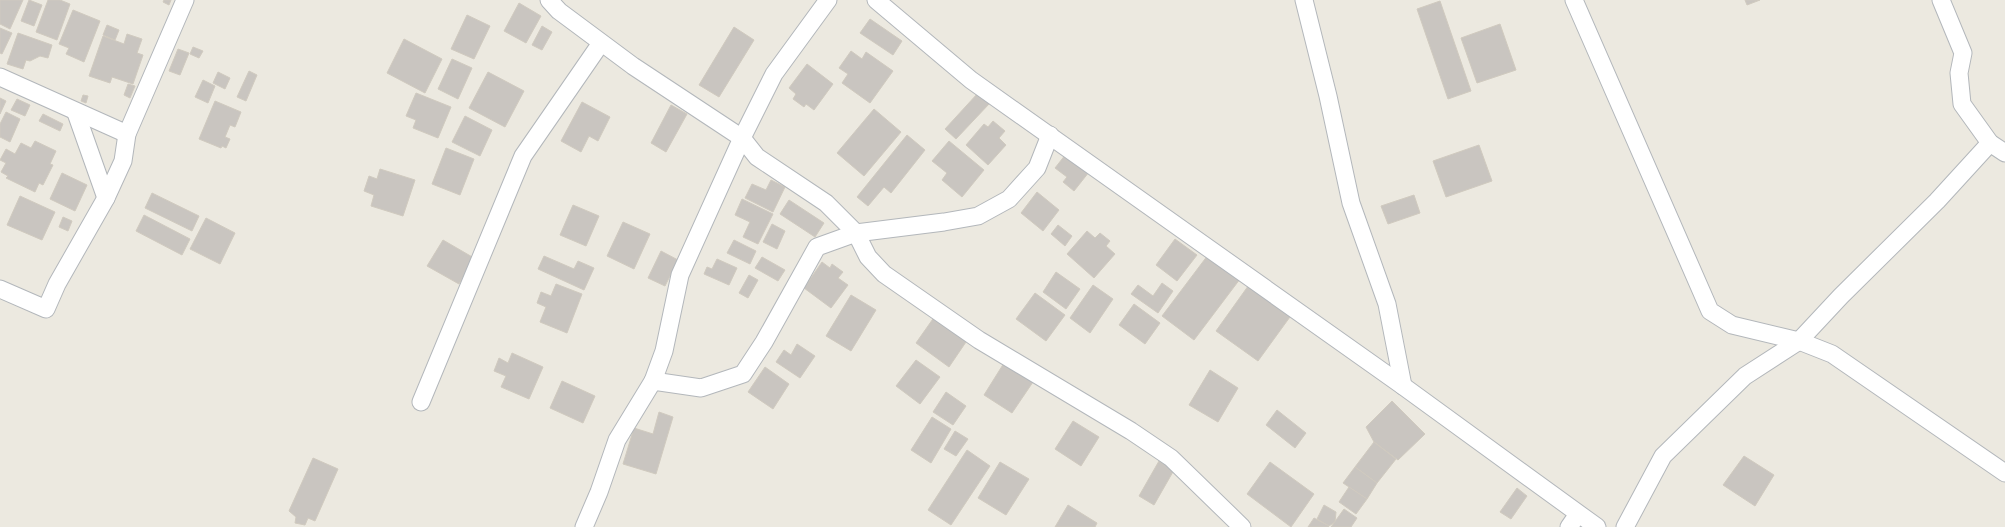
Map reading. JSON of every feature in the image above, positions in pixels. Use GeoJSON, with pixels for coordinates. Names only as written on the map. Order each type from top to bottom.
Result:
{"type":"FeatureCollection","features":[{"type":"Feature","properties":{"kind":"street"},"geometry":{"type":"LineString","coordinates":[[0,289],[46,309],[57,284],[106,198],[123,161],[127,134],[185,0]]}},
{"type":"Feature","properties":{"kind":"street"},"geometry":{"type":"LineString","coordinates":[[549,0],[559,10],[601,43],[742,138],[757,157],[826,203],[856,233],[868,256],[884,274],[979,340],[1131,430],[1171,458],[1242,527]]}},
{"type":"Feature","properties":{"kind":"street"},"geometry":{"type":"LineString","coordinates":[[584,527],[599,492],[616,440],[653,381],[664,350],[680,275],[742,138],[774,74],[828,0]]}},
{"type":"Feature","properties":{"kind":"street"},"geometry":{"type":"LineString","coordinates":[[876,0],[971,80],[1050,134],[1403,386],[1574,520],[1597,527]]}},
{"type":"Feature","properties":{"kind":"street"},"geometry":{"type":"LineString","coordinates":[[1304,0],[1328,96],[1350,203],[1387,304],[1403,386]]}},
{"type":"Feature","properties":{"kind":"street"},"geometry":{"type":"LineString","coordinates":[[1574,0],[1710,311],[1732,325],[1799,341],[1832,354],[2005,473]]}},
{"type":"Feature","properties":{"kind":"street"},"geometry":{"type":"LineString","coordinates":[[1941,0],[1963,53],[1959,73],[1962,104],[1990,143],[2005,153]]}},
{"type":"Feature","properties":{"kind":"street"},"geometry":{"type":"LineString","coordinates":[[421,402],[523,156],[601,43]]}},
{"type":"Feature","properties":{"kind":"street"},"geometry":{"type":"LineString","coordinates":[[0,77],[76,113],[127,134]]}},
{"type":"Feature","properties":{"kind":"street"},"geometry":{"type":"LineString","coordinates":[[76,113],[106,198]]}},
{"type":"Feature","properties":{"kind":"street"},"geometry":{"type":"LineString","coordinates":[[653,381],[701,388],[743,374],[764,342],[817,247],[856,233],[944,222],[978,216],[1009,199],[1037,168],[1050,134]]}},
{"type":"Feature","properties":{"kind":"street"},"geometry":{"type":"LineString","coordinates":[[1625,527],[1663,456],[1745,376],[1799,341],[1840,296],[1937,201],[1990,143]]}},
{"type":"Feature","properties":{"kind":"building"},"geometry":{"type":"Polygon","coordinates":[[[0,0],[23,0],[10,29],[0,24],[0,0]]]}},
{"type":"Feature","properties":{"kind":"building"},"geometry":{"type":"Polygon","coordinates":[[[29,0],[42,5],[34,26],[21,21],[29,0]]]}},
{"type":"Feature","properties":{"kind":"building"},"geometry":{"type":"Polygon","coordinates":[[[48,0],[60,0],[70,4],[57,40],[36,32],[48,0]]]}},
{"type":"Feature","properties":{"kind":"building"},"geometry":{"type":"Polygon","coordinates":[[[164,0],[171,0],[169,5],[163,2],[164,0]]]}},
{"type":"Feature","properties":{"kind":"building"},"geometry":{"type":"Polygon","coordinates":[[[1745,0],[1760,0],[1747,5],[1745,0]]]}},
{"type":"Feature","properties":{"kind":"building"},"geometry":{"type":"Polygon","coordinates":[[[1440,1],[1471,91],[1448,99],[1417,9],[1440,1]]]}},
{"type":"Feature","properties":{"kind":"building"},"geometry":{"type":"Polygon","coordinates":[[[519,3],[541,16],[526,43],[504,31],[519,3]]]}},
{"type":"Feature","properties":{"kind":"building"},"geometry":{"type":"Polygon","coordinates":[[[73,10],[100,21],[84,62],[66,54],[69,48],[59,44],[73,10]]]}},
{"type":"Feature","properties":{"kind":"building"},"geometry":{"type":"Polygon","coordinates":[[[467,15],[490,26],[474,59],[451,49],[467,15]]]}},
{"type":"Feature","properties":{"kind":"building"},"geometry":{"type":"Polygon","coordinates":[[[870,19],[902,41],[893,55],[860,33],[870,19]]]}},
{"type":"Feature","properties":{"kind":"building"},"geometry":{"type":"Polygon","coordinates":[[[1500,24],[1516,70],[1477,83],[1461,38],[1500,24]]]}},
{"type":"Feature","properties":{"kind":"building"},"geometry":{"type":"Polygon","coordinates":[[[107,25],[119,30],[115,40],[103,35],[107,25]]]}},
{"type":"Feature","properties":{"kind":"building"},"geometry":{"type":"Polygon","coordinates":[[[542,26],[552,32],[542,50],[532,45],[542,26]]]}},
{"type":"Feature","properties":{"kind":"building"},"geometry":{"type":"Polygon","coordinates":[[[734,27],[754,40],[719,97],[699,85],[734,27]]]}},
{"type":"Feature","properties":{"kind":"building"},"geometry":{"type":"Polygon","coordinates":[[[0,28],[12,33],[2,54],[0,53],[0,28]]]}},
{"type":"Feature","properties":{"kind":"building"},"geometry":{"type":"Polygon","coordinates":[[[18,33],[52,45],[48,58],[40,56],[30,61],[26,60],[23,69],[7,64],[18,33]]]}},
{"type":"Feature","properties":{"kind":"building"},"geometry":{"type":"Polygon","coordinates":[[[127,34],[142,39],[137,53],[143,55],[133,84],[112,77],[110,83],[89,76],[103,36],[124,44],[127,34]]]}},
{"type":"Feature","properties":{"kind":"building"},"geometry":{"type":"Polygon","coordinates":[[[404,39],[442,59],[425,93],[387,73],[404,39]]]}},
{"type":"Feature","properties":{"kind":"building"},"geometry":{"type":"Polygon","coordinates":[[[193,47],[203,51],[199,58],[190,54],[193,47]]]}},
{"type":"Feature","properties":{"kind":"building"},"geometry":{"type":"Polygon","coordinates":[[[178,49],[189,53],[180,75],[169,71],[178,49]]]}},
{"type":"Feature","properties":{"kind":"building"},"geometry":{"type":"Polygon","coordinates":[[[851,51],[862,59],[866,52],[893,71],[870,103],[842,83],[848,74],[839,68],[851,51]]]}},
{"type":"Feature","properties":{"kind":"building"},"geometry":{"type":"Polygon","coordinates":[[[452,59],[472,68],[458,99],[438,89],[452,59]]]}},
{"type":"Feature","properties":{"kind":"building"},"geometry":{"type":"Polygon","coordinates":[[[807,64],[833,84],[814,110],[806,104],[804,107],[793,99],[796,94],[789,88],[807,64]]]}},
{"type":"Feature","properties":{"kind":"building"},"geometry":{"type":"Polygon","coordinates":[[[249,71],[257,75],[246,101],[237,97],[249,71]]]}},
{"type":"Feature","properties":{"kind":"building"},"geometry":{"type":"Polygon","coordinates":[[[218,72],[230,78],[225,89],[213,83],[218,72]]]}},
{"type":"Feature","properties":{"kind":"building"},"geometry":{"type":"Polygon","coordinates":[[[488,72],[524,91],[505,127],[469,108],[488,72]]]}},
{"type":"Feature","properties":{"kind":"building"},"geometry":{"type":"Polygon","coordinates":[[[203,80],[215,86],[208,103],[195,97],[203,80]]]}},
{"type":"Feature","properties":{"kind":"building"},"geometry":{"type":"Polygon","coordinates":[[[128,84],[135,86],[130,98],[124,95],[128,84]]]}},
{"type":"Feature","properties":{"kind":"building"},"geometry":{"type":"Polygon","coordinates":[[[416,93],[451,107],[438,138],[413,128],[416,120],[406,116],[416,93]]]}},
{"type":"Feature","properties":{"kind":"building"},"geometry":{"type":"Polygon","coordinates":[[[978,93],[989,104],[956,139],[945,129],[978,93]]]}},
{"type":"Feature","properties":{"kind":"building"},"geometry":{"type":"Polygon","coordinates":[[[83,95],[88,96],[86,103],[81,101],[83,95]]]}},
{"type":"Feature","properties":{"kind":"building"},"geometry":{"type":"Polygon","coordinates":[[[0,98],[6,101],[0,114],[0,98]]]}},
{"type":"Feature","properties":{"kind":"building"},"geometry":{"type":"Polygon","coordinates":[[[17,99],[30,105],[25,116],[11,110],[17,99]]]}},
{"type":"Feature","properties":{"kind":"building"},"geometry":{"type":"Polygon","coordinates":[[[215,101],[241,112],[235,127],[230,125],[225,137],[230,139],[226,148],[222,146],[221,148],[199,139],[215,101]]]}},
{"type":"Feature","properties":{"kind":"building"},"geometry":{"type":"Polygon","coordinates":[[[582,102],[610,117],[598,141],[589,136],[581,152],[561,141],[582,102]]]}},
{"type":"Feature","properties":{"kind":"building"},"geometry":{"type":"Polygon","coordinates":[[[671,105],[687,114],[666,152],[651,143],[671,105]]]}},
{"type":"Feature","properties":{"kind":"building"},"geometry":{"type":"Polygon","coordinates":[[[874,109],[901,132],[864,176],[837,153],[874,109]]]}},
{"type":"Feature","properties":{"kind":"building"},"geometry":{"type":"Polygon","coordinates":[[[6,112],[20,119],[10,142],[0,137],[0,124],[6,112]]]}},
{"type":"Feature","properties":{"kind":"building"},"geometry":{"type":"Polygon","coordinates":[[[43,114],[63,124],[60,131],[39,121],[43,114]]]}},
{"type":"Feature","properties":{"kind":"building"},"geometry":{"type":"Polygon","coordinates":[[[465,116],[492,130],[480,156],[452,142],[465,116]]]}},
{"type":"Feature","properties":{"kind":"building"},"geometry":{"type":"Polygon","coordinates":[[[993,121],[1005,131],[999,138],[1006,145],[988,165],[966,145],[984,124],[988,127],[993,121]]]}},
{"type":"Feature","properties":{"kind":"building"},"geometry":{"type":"Polygon","coordinates":[[[907,135],[925,150],[891,193],[884,187],[868,206],[857,197],[907,135]]]}},
{"type":"Feature","properties":{"kind":"building"},"geometry":{"type":"Polygon","coordinates":[[[35,141],[56,151],[50,164],[53,165],[43,185],[39,183],[35,192],[6,178],[8,176],[1,172],[6,163],[0,160],[6,149],[15,154],[21,143],[31,148],[35,141]]]}},
{"type":"Feature","properties":{"kind":"building"},"geometry":{"type":"Polygon","coordinates":[[[949,141],[984,170],[962,197],[942,180],[947,173],[932,161],[949,141]]]}},
{"type":"Feature","properties":{"kind":"building"},"geometry":{"type":"Polygon","coordinates":[[[1479,145],[1492,181],[1446,197],[1433,161],[1479,145]]]}},
{"type":"Feature","properties":{"kind":"building"},"geometry":{"type":"Polygon","coordinates":[[[446,148],[474,159],[460,195],[432,184],[446,148]]]}},
{"type":"Feature","properties":{"kind":"building"},"geometry":{"type":"Polygon","coordinates":[[[1066,154],[1089,172],[1074,191],[1063,182],[1067,177],[1055,168],[1066,154]]]}},
{"type":"Feature","properties":{"kind":"building"},"geometry":{"type":"Polygon","coordinates":[[[380,169],[415,180],[403,216],[371,206],[374,195],[364,191],[369,176],[377,179],[380,169]]]}},
{"type":"Feature","properties":{"kind":"building"},"geometry":{"type":"Polygon","coordinates":[[[62,173],[87,185],[75,211],[50,199],[62,173]]]}},
{"type":"Feature","properties":{"kind":"building"},"geometry":{"type":"Polygon","coordinates":[[[771,180],[785,187],[773,212],[745,198],[752,184],[766,190],[771,180]]]}},
{"type":"Feature","properties":{"kind":"building"},"geometry":{"type":"Polygon","coordinates":[[[1037,192],[1059,210],[1043,231],[1021,213],[1037,192]]]}},
{"type":"Feature","properties":{"kind":"building"},"geometry":{"type":"Polygon","coordinates":[[[152,193],[199,216],[192,231],[145,208],[152,193]]]}},
{"type":"Feature","properties":{"kind":"building"},"geometry":{"type":"Polygon","coordinates":[[[1414,195],[1420,213],[1388,224],[1381,206],[1414,195]]]}},
{"type":"Feature","properties":{"kind":"building"},"geometry":{"type":"Polygon","coordinates":[[[20,196],[55,212],[42,240],[7,225],[20,196]]]}},
{"type":"Feature","properties":{"kind":"building"},"geometry":{"type":"Polygon","coordinates":[[[742,199],[773,214],[758,244],[743,237],[750,222],[735,215],[742,199]]]}},
{"type":"Feature","properties":{"kind":"building"},"geometry":{"type":"Polygon","coordinates":[[[789,200],[824,223],[815,237],[780,214],[789,200]]]}},
{"type":"Feature","properties":{"kind":"building"},"geometry":{"type":"Polygon","coordinates":[[[573,205],[599,216],[586,246],[560,235],[573,205]]]}},
{"type":"Feature","properties":{"kind":"building"},"geometry":{"type":"Polygon","coordinates":[[[144,215],[190,239],[182,255],[136,231],[144,215]]]}},
{"type":"Feature","properties":{"kind":"building"},"geometry":{"type":"Polygon","coordinates":[[[63,217],[72,221],[68,231],[59,227],[63,217]]]}},
{"type":"Feature","properties":{"kind":"building"},"geometry":{"type":"Polygon","coordinates":[[[206,218],[235,233],[220,264],[190,249],[206,218]]]}},
{"type":"Feature","properties":{"kind":"building"},"geometry":{"type":"Polygon","coordinates":[[[623,222],[650,234],[634,269],[607,256],[623,222]]]}},
{"type":"Feature","properties":{"kind":"building"},"geometry":{"type":"Polygon","coordinates":[[[772,224],[785,231],[777,249],[763,242],[772,224]]]}},
{"type":"Feature","properties":{"kind":"building"},"geometry":{"type":"Polygon","coordinates":[[[1058,225],[1072,236],[1065,246],[1051,234],[1058,225]]]}},
{"type":"Feature","properties":{"kind":"building"},"geometry":{"type":"Polygon","coordinates":[[[1087,231],[1095,238],[1100,233],[1110,241],[1106,246],[1115,254],[1094,278],[1067,254],[1087,231]]]}},
{"type":"Feature","properties":{"kind":"building"},"geometry":{"type":"Polygon","coordinates":[[[1175,239],[1197,255],[1177,281],[1156,265],[1175,239]]]}},
{"type":"Feature","properties":{"kind":"building"},"geometry":{"type":"Polygon","coordinates":[[[443,240],[474,258],[459,284],[427,266],[443,240]]]}},
{"type":"Feature","properties":{"kind":"building"},"geometry":{"type":"Polygon","coordinates":[[[734,240],[756,251],[750,264],[727,253],[734,240]]]}},
{"type":"Feature","properties":{"kind":"building"},"geometry":{"type":"Polygon","coordinates":[[[661,251],[678,260],[665,286],[648,278],[661,251]]]}},
{"type":"Feature","properties":{"kind":"building"},"geometry":{"type":"Polygon","coordinates":[[[1208,255],[1240,279],[1194,340],[1162,316],[1208,255]]]}},
{"type":"Feature","properties":{"kind":"building"},"geometry":{"type":"Polygon","coordinates":[[[544,256],[574,269],[578,261],[594,268],[584,290],[538,269],[544,256]]]}},
{"type":"Feature","properties":{"kind":"building"},"geometry":{"type":"Polygon","coordinates":[[[762,257],[785,270],[778,281],[755,268],[762,257]]]}},
{"type":"Feature","properties":{"kind":"building"},"geometry":{"type":"Polygon","coordinates":[[[717,259],[737,268],[729,285],[704,274],[707,267],[712,269],[717,259]]]}},
{"type":"Feature","properties":{"kind":"building"},"geometry":{"type":"Polygon","coordinates":[[[822,262],[830,268],[832,264],[843,272],[838,278],[848,285],[831,308],[804,288],[822,262]]]}},
{"type":"Feature","properties":{"kind":"building"},"geometry":{"type":"Polygon","coordinates":[[[1056,272],[1080,289],[1066,309],[1043,292],[1056,272]]]}},
{"type":"Feature","properties":{"kind":"building"},"geometry":{"type":"Polygon","coordinates":[[[749,275],[758,280],[748,298],[739,293],[749,275]]]}},
{"type":"Feature","properties":{"kind":"building"},"geometry":{"type":"Polygon","coordinates":[[[1251,282],[1295,310],[1258,361],[1216,331],[1251,282]]]}},
{"type":"Feature","properties":{"kind":"building"},"geometry":{"type":"Polygon","coordinates":[[[1162,283],[1173,291],[1158,313],[1131,294],[1138,285],[1153,296],[1162,283]]]}},
{"type":"Feature","properties":{"kind":"building"},"geometry":{"type":"Polygon","coordinates":[[[556,284],[582,294],[567,333],[540,322],[546,307],[537,303],[541,292],[551,296],[556,284]]]}},
{"type":"Feature","properties":{"kind":"building"},"geometry":{"type":"Polygon","coordinates":[[[1093,285],[1113,299],[1090,333],[1070,318],[1093,285]]]}},
{"type":"Feature","properties":{"kind":"building"},"geometry":{"type":"Polygon","coordinates":[[[1035,293],[1065,315],[1046,341],[1016,319],[1035,293]]]}},
{"type":"Feature","properties":{"kind":"building"},"geometry":{"type":"Polygon","coordinates":[[[851,295],[876,310],[851,351],[826,336],[851,295]]]}},
{"type":"Feature","properties":{"kind":"building"},"geometry":{"type":"Polygon","coordinates":[[[1134,304],[1160,323],[1145,344],[1119,325],[1134,304]]]}},
{"type":"Feature","properties":{"kind":"building"},"geometry":{"type":"Polygon","coordinates":[[[935,316],[968,339],[949,367],[916,343],[935,316]]]}},
{"type":"Feature","properties":{"kind":"building"},"geometry":{"type":"Polygon","coordinates":[[[797,344],[815,356],[800,378],[776,362],[784,350],[791,355],[797,344]]]}},
{"type":"Feature","properties":{"kind":"building"},"geometry":{"type":"Polygon","coordinates":[[[512,353],[543,367],[529,399],[501,387],[506,376],[494,371],[499,358],[508,363],[512,353]]]}},
{"type":"Feature","properties":{"kind":"building"},"geometry":{"type":"Polygon","coordinates":[[[916,360],[940,377],[920,404],[896,386],[916,360]]]}},
{"type":"Feature","properties":{"kind":"building"},"geometry":{"type":"Polygon","coordinates":[[[1004,363],[1033,382],[1012,413],[984,395],[1004,363]]]}},
{"type":"Feature","properties":{"kind":"building"},"geometry":{"type":"Polygon","coordinates":[[[765,367],[789,384],[773,409],[748,392],[765,367]]]}},
{"type":"Feature","properties":{"kind":"building"},"geometry":{"type":"Polygon","coordinates":[[[1210,370],[1238,388],[1218,422],[1189,405],[1210,370]]]}},
{"type":"Feature","properties":{"kind":"building"},"geometry":{"type":"Polygon","coordinates":[[[562,381],[595,396],[583,423],[550,408],[562,381]]]}},
{"type":"Feature","properties":{"kind":"building"},"geometry":{"type":"Polygon","coordinates":[[[946,392],[966,406],[953,425],[933,412],[946,392]]]}},
{"type":"Feature","properties":{"kind":"building"},"geometry":{"type":"Polygon","coordinates":[[[1392,401],[1425,434],[1398,460],[1374,442],[1366,427],[1392,401]]]}},
{"type":"Feature","properties":{"kind":"building"},"geometry":{"type":"Polygon","coordinates":[[[1277,410],[1306,433],[1295,448],[1266,425],[1277,410]]]}},
{"type":"Feature","properties":{"kind":"building"},"geometry":{"type":"Polygon","coordinates":[[[659,412],[673,417],[656,474],[623,464],[634,428],[653,434],[659,412]]]}},
{"type":"Feature","properties":{"kind":"building"},"geometry":{"type":"Polygon","coordinates":[[[932,417],[951,429],[931,463],[911,450],[932,417]]]}},
{"type":"Feature","properties":{"kind":"building"},"geometry":{"type":"Polygon","coordinates":[[[1073,421],[1099,437],[1081,466],[1055,449],[1073,421]]]}},
{"type":"Feature","properties":{"kind":"building"},"geometry":{"type":"Polygon","coordinates":[[[955,431],[968,439],[956,456],[944,449],[955,431]]]}},
{"type":"Feature","properties":{"kind":"building"},"geometry":{"type":"Polygon","coordinates":[[[1374,442],[1396,459],[1377,483],[1355,467],[1374,442]]]}},
{"type":"Feature","properties":{"kind":"building"},"geometry":{"type":"Polygon","coordinates":[[[967,450],[990,466],[951,525],[928,510],[967,450]]]}},
{"type":"Feature","properties":{"kind":"building"},"geometry":{"type":"Polygon","coordinates":[[[1744,456],[1774,475],[1755,506],[1723,485],[1744,456]]]}},
{"type":"Feature","properties":{"kind":"building"},"geometry":{"type":"Polygon","coordinates":[[[313,458],[338,469],[315,521],[308,518],[305,525],[295,523],[296,517],[289,511],[313,458]]]}},
{"type":"Feature","properties":{"kind":"building"},"geometry":{"type":"Polygon","coordinates":[[[1159,461],[1174,470],[1154,505],[1139,496],[1159,461]]]}},
{"type":"Feature","properties":{"kind":"building"},"geometry":{"type":"Polygon","coordinates":[[[1000,462],[1029,479],[1006,515],[978,498],[1000,462]]]}},
{"type":"Feature","properties":{"kind":"building"},"geometry":{"type":"Polygon","coordinates":[[[1270,462],[1314,494],[1291,527],[1247,494],[1270,462]]]}},
{"type":"Feature","properties":{"kind":"building"},"geometry":{"type":"Polygon","coordinates":[[[1355,467],[1377,483],[1367,499],[1343,483],[1355,467]]]}},
{"type":"Feature","properties":{"kind":"building"},"geometry":{"type":"Polygon","coordinates":[[[1349,487],[1367,499],[1356,514],[1339,502],[1349,487]]]}},
{"type":"Feature","properties":{"kind":"building"},"geometry":{"type":"Polygon","coordinates":[[[1517,488],[1527,496],[1511,519],[1500,512],[1517,488]]]}},
{"type":"Feature","properties":{"kind":"building"},"geometry":{"type":"Polygon","coordinates":[[[1068,505],[1097,523],[1095,527],[1055,527],[1068,505]]]}},
{"type":"Feature","properties":{"kind":"building"},"geometry":{"type":"Polygon","coordinates":[[[1324,505],[1336,512],[1335,522],[1329,526],[1317,519],[1324,505]]]}},
{"type":"Feature","properties":{"kind":"building"},"geometry":{"type":"Polygon","coordinates":[[[1344,509],[1357,518],[1351,527],[1331,527],[1344,509]]]}},
{"type":"Feature","properties":{"kind":"building"},"geometry":{"type":"Polygon","coordinates":[[[1314,518],[1329,526],[1308,527],[1314,518]]]}}]}
